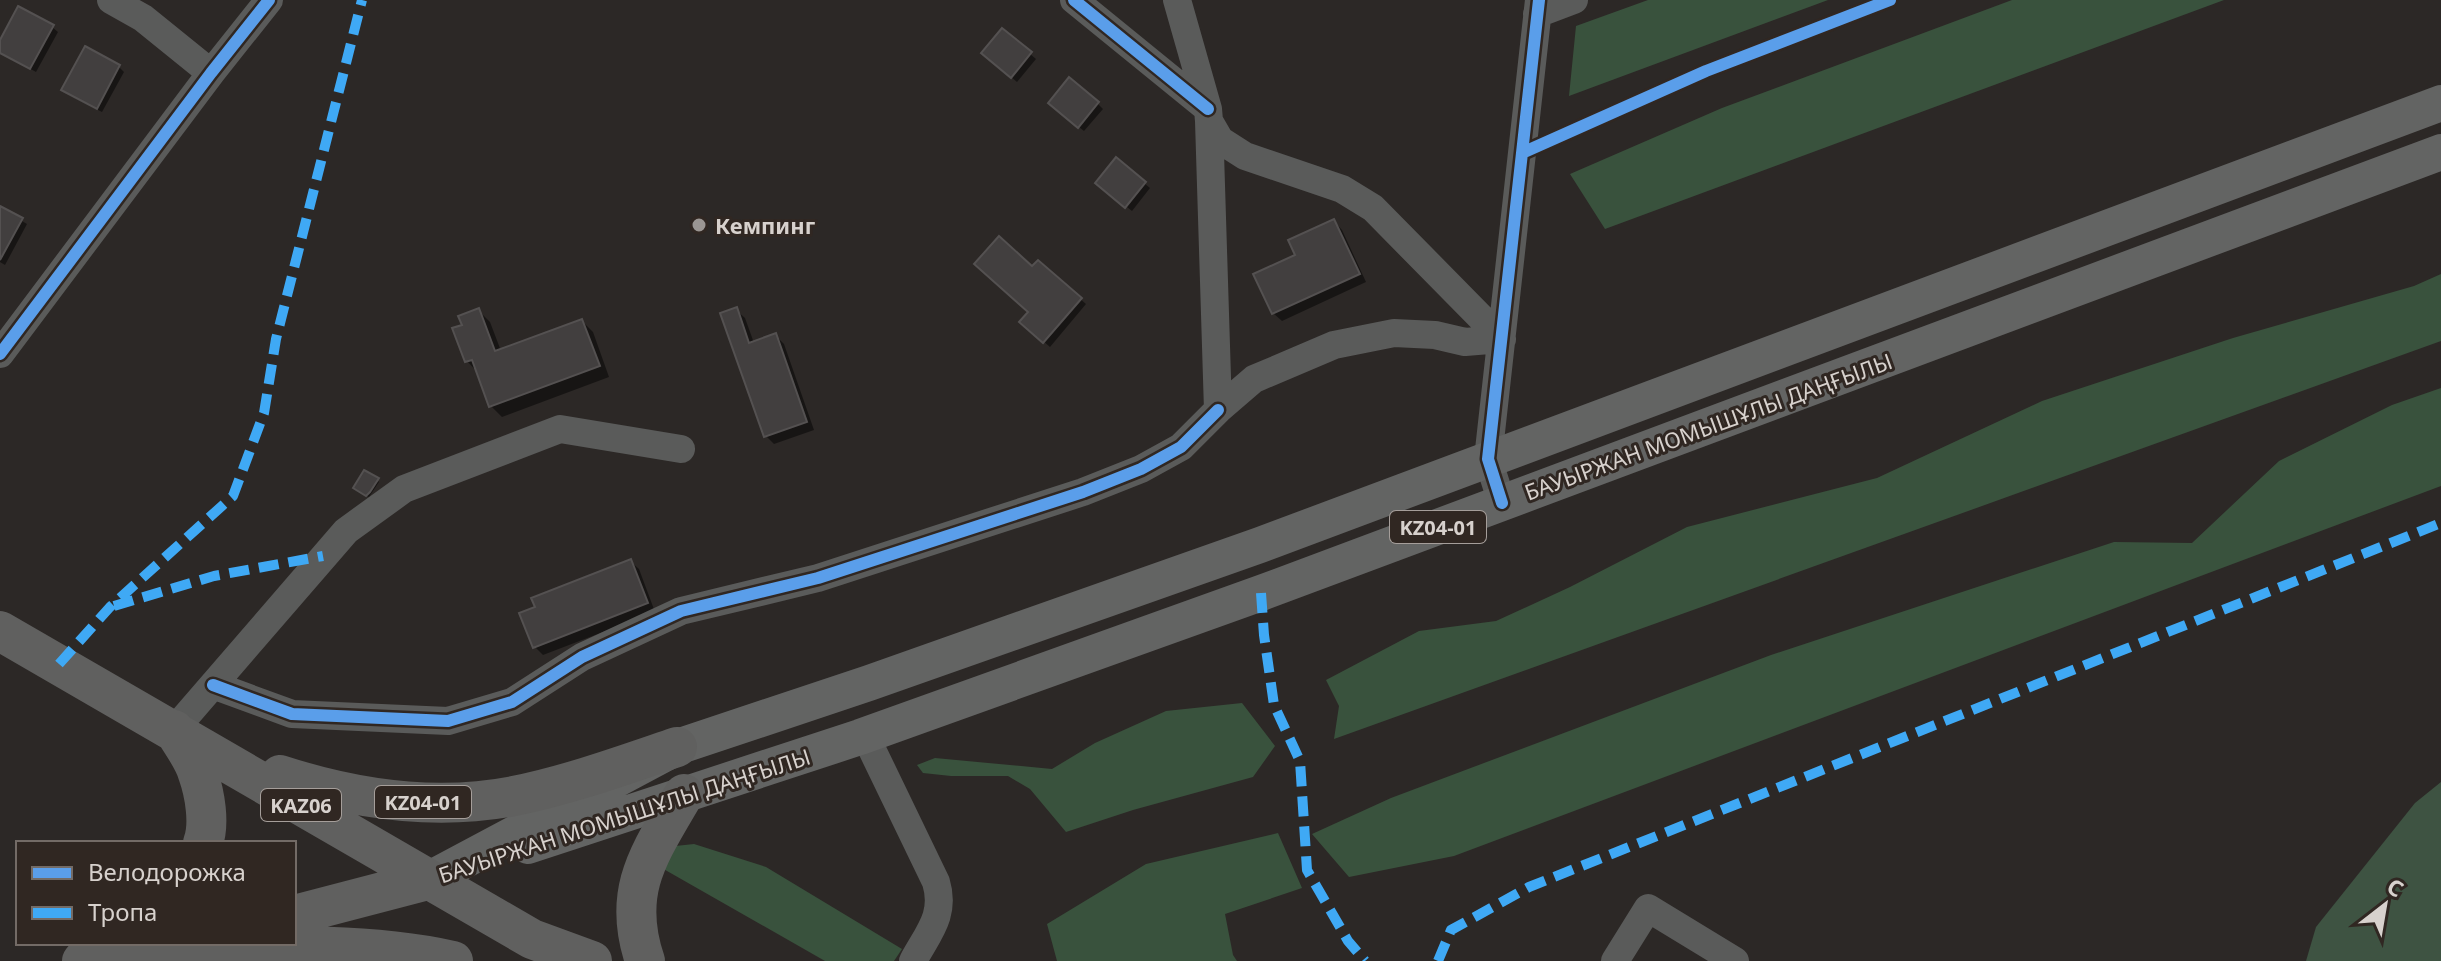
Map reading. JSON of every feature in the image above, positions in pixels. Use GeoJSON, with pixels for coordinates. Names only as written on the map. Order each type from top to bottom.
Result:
{"type":"FeatureCollection","features":[{"type":"Feature","properties":{"kind":"highway","name":"KАZ06"},"geometry":{"type":"LineString","coordinates":[[0,631],[139,709],[544,950],[592,961]]}},
{"type":"Feature","properties":{"kind":"highway","name":"KZ04-01"},"geometry":{"type":"LineString","coordinates":[[174,730],[259,769],[316,787],[376,798],[432,803],[513,796],[677,747]]}},
{"type":"Feature","properties":{"kind":"highway"},"geometry":{"type":"LineString","coordinates":[[174,730],[198,772],[204,803],[204,841]]}},
{"type":"Feature","properties":{"kind":"highway"},"geometry":{"type":"LineString","coordinates":[[645,961],[637,930],[639,881],[647,859],[684,794]]}},
{"type":"Feature","properties":{"kind":"highway"},"geometry":{"type":"LineString","coordinates":[[296,914],[428,880]]}},
{"type":"Feature","properties":{"kind":"highway"},"geometry":{"type":"LineString","coordinates":[[82,961],[110,945]]}},
{"type":"Feature","properties":{"kind":"highway"},"geometry":{"type":"LineString","coordinates":[[121,961],[177,946],[304,945],[423,954],[453,961]]}},
{"type":"Feature","properties":{"kind":"main road","name":"БАУЫРЖАН МОМЫШҰЛЫ ДАҢҒЫЛЫ"},"geometry":{"type":"LineString","coordinates":[[428,880],[677,747],[1230,556],[2441,103]]}},
{"type":"Feature","properties":{"kind":"main road","name":"БАУЫРЖАН МОМЫШҰЛЫ ДАҢҒЫЛЫ"},"geometry":{"type":"LineString","coordinates":[[428,880],[865,735],[1261,593],[2441,152]]}},
{"type":"Feature","properties":{"kind":"street"},"geometry":{"type":"LineString","coordinates":[[111,0],[143,18],[211,73]]}},
{"type":"Feature","properties":{"kind":"street"},"geometry":{"type":"LineString","coordinates":[[0,354],[269,0]]}},
{"type":"Feature","properties":{"kind":"street"},"geometry":{"type":"LineString","coordinates":[[1074,0],[1208,115],[1218,410]]}},
{"type":"Feature","properties":{"kind":"street"},"geometry":{"type":"LineString","coordinates":[[1177,0],[1208,115],[1220,140],[1245,156],[1342,189],[1373,208],[1502,339]]}},
{"type":"Feature","properties":{"kind":"street"},"geometry":{"type":"LineString","coordinates":[[1502,503],[1488,459],[1538,7],[1574,0]]}},
{"type":"Feature","properties":{"kind":"street"},"geometry":{"type":"LineString","coordinates":[[213,685],[292,714],[448,721],[512,702],[582,657],[681,611],[818,578],[1083,492],[1141,469],[1181,447],[1254,379],[1334,345],[1394,333],[1435,335],[1465,342],[1502,339]]}},
{"type":"Feature","properties":{"kind":"street"},"geometry":{"type":"LineString","coordinates":[[174,730],[346,531],[404,489],[560,429],[681,449]]}},
{"type":"Feature","properties":{"kind":"street"},"geometry":{"type":"LineString","coordinates":[[865,735],[941,898],[939,915],[913,961]]}},
{"type":"Feature","properties":{"kind":"street"},"geometry":{"type":"LineString","coordinates":[[1615,961],[1648,908],[1735,961]]}},
{"type":"Feature","properties":{"kind":"green space"},"geometry":{"type":"Polygon","coordinates":[[[1648,0],[1828,0],[1569,96],[1576,26],[1648,0]]]}},
{"type":"Feature","properties":{"kind":"green space"},"geometry":{"type":"Polygon","coordinates":[[[2012,0],[2224,0],[1605,229],[1570,174],[1722,108],[2012,0]]]}},
{"type":"Feature","properties":{"kind":"green space"},"geometry":{"type":"Polygon","coordinates":[[[2441,274],[2441,341],[1334,739],[1339,706],[1326,680],[1419,631],[1496,621],[1687,527],[1877,478],[2042,401],[2233,338],[2414,286],[2441,274]]]}},
{"type":"Feature","properties":{"kind":"green space"},"geometry":{"type":"Polygon","coordinates":[[[2441,388],[2441,486],[1454,856],[1349,877],[1312,834],[1391,798],[1771,655],[2114,542],[2192,543],[2279,461],[2392,405],[2441,388]]]}},
{"type":"Feature","properties":{"kind":"green space"},"geometry":{"type":"Polygon","coordinates":[[[1242,703],[1275,746],[1253,777],[1066,832],[1030,789],[1008,776],[923,773],[917,765],[935,758],[1052,769],[1095,743],[1166,711],[1242,703]]]}},
{"type":"Feature","properties":{"kind":"green space"},"geometry":{"type":"Polygon","coordinates":[[[2441,782],[2441,961],[2306,961],[2316,927],[2415,803],[2441,782]]]}},
{"type":"Feature","properties":{"kind":"green space"},"geometry":{"type":"Polygon","coordinates":[[[1278,833],[1302,888],[1225,914],[1237,961],[1057,961],[1047,924],[1146,864],[1278,833]]]}},
{"type":"Feature","properties":{"kind":"green space"},"geometry":{"type":"Polygon","coordinates":[[[694,844],[766,867],[902,949],[894,961],[825,961],[660,867],[657,848],[694,844]]]}},
{"type":"Feature","properties":{"kind":"building"},"geometry":{"type":"Polygon","coordinates":[[[18,6],[54,25],[30,69],[0,53],[0,40],[18,6]]]}},
{"type":"Feature","properties":{"kind":"building"},"geometry":{"type":"Polygon","coordinates":[[[1002,28],[1032,52],[1011,78],[981,53],[1002,28]]]}},
{"type":"Feature","properties":{"kind":"building"},"geometry":{"type":"Polygon","coordinates":[[[85,46],[120,65],[97,109],[61,90],[85,46]]]}},
{"type":"Feature","properties":{"kind":"building"},"geometry":{"type":"Polygon","coordinates":[[[1069,77],[1099,102],[1078,128],[1048,103],[1069,77]]]}},
{"type":"Feature","properties":{"kind":"building"},"geometry":{"type":"Polygon","coordinates":[[[1116,157],[1146,182],[1125,208],[1095,183],[1116,157]]]}},
{"type":"Feature","properties":{"kind":"building"},"geometry":{"type":"Polygon","coordinates":[[[0,206],[23,218],[0,260],[0,206]]]}},
{"type":"Feature","properties":{"kind":"building"},"geometry":{"type":"Polygon","coordinates":[[[1334,219],[1360,274],[1272,314],[1253,274],[1295,255],[1288,240],[1334,219]]]}},
{"type":"Feature","properties":{"kind":"building"},"geometry":{"type":"Polygon","coordinates":[[[999,236],[1032,266],[1038,260],[1082,298],[1043,343],[1019,322],[1028,312],[974,264],[999,236]]]}},
{"type":"Feature","properties":{"kind":"building"},"geometry":{"type":"Polygon","coordinates":[[[737,307],[749,343],[776,333],[807,422],[764,437],[720,313],[737,307]]]}},
{"type":"Feature","properties":{"kind":"building"},"geometry":{"type":"Polygon","coordinates":[[[479,308],[495,351],[582,319],[600,366],[489,407],[472,360],[465,362],[452,328],[462,325],[458,316],[479,308]]]}},
{"type":"Feature","properties":{"kind":"building"},"geometry":{"type":"Polygon","coordinates":[[[364,470],[379,478],[366,496],[353,488],[364,470]]]}},
{"type":"Feature","properties":{"kind":"building"},"geometry":{"type":"Polygon","coordinates":[[[631,559],[648,603],[533,648],[519,613],[535,607],[531,598],[631,559]]]}},
{"type":"Feature","properties":{"kind":"marked path"},"geometry":{"type":"LineString","coordinates":[[59,664],[110,607],[233,496],[264,413],[276,339],[362,0]]}},
{"type":"Feature","properties":{"kind":"marked path"},"geometry":{"type":"LineString","coordinates":[[1438,961],[1451,930],[1529,887],[2441,523]]}},
{"type":"Feature","properties":{"kind":"marked path"},"geometry":{"type":"LineString","coordinates":[[114,606],[214,576],[323,556]]}},
{"type":"Feature","properties":{"kind":"marked path"},"geometry":{"type":"LineString","coordinates":[[1261,593],[1274,705],[1300,761],[1307,870],[1348,941],[1365,961]]}},
{"type":"Feature","properties":{"kind":"cycle path"},"geometry":{"type":"LineString","coordinates":[[0,354],[269,0]]}},
{"type":"Feature","properties":{"kind":"cycle path"},"geometry":{"type":"LineString","coordinates":[[1074,0],[1208,109]]}},
{"type":"Feature","properties":{"kind":"cycle path"},"geometry":{"type":"LineString","coordinates":[[1502,503],[1488,459],[1539,0]]}},
{"type":"Feature","properties":{"kind":"cycle path"},"geometry":{"type":"LineString","coordinates":[[1522,153],[1706,71],[1890,0]]}},
{"type":"Feature","properties":{"kind":"cycle path"},"geometry":{"type":"LineString","coordinates":[[213,685],[292,714],[448,721],[512,702],[582,657],[681,611],[818,578],[1083,492],[1141,469],[1181,447],[1218,410]]}},
{"type":"Feature","properties":{"kind":"place","name":"Кемпинг"},"geometry":{"type":"Point","coordinates":[699,225]}}]}
